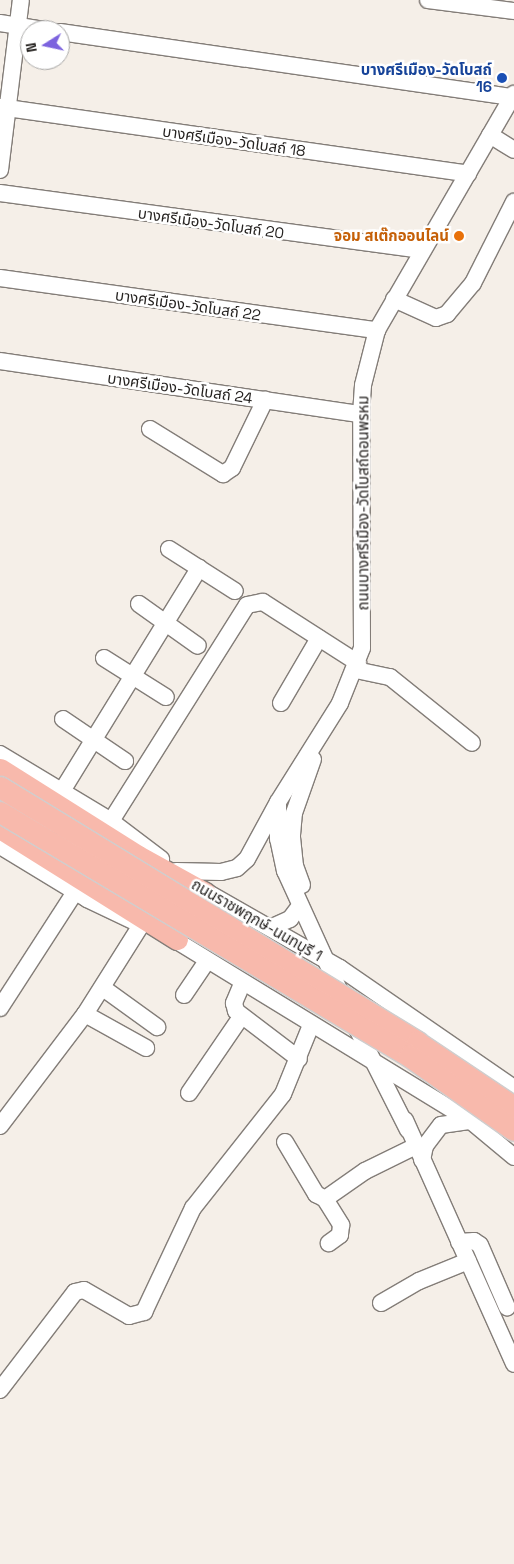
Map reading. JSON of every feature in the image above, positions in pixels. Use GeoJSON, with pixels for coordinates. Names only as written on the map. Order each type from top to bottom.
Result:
{"type":"FeatureCollection","features":[{"type":"Feature","properties":{"kind":"main road"},"geometry":{"type":"LineString","coordinates":[[4,778],[206,893]]}},
{"type":"Feature","properties":{"kind":"main road","name":"ถนนราชพฤกษ์-นนทบุรี 1"},"geometry":{"type":"LineString","coordinates":[[4,778],[417,1042],[514,1107]]}},
{"type":"Feature","properties":{"kind":"main road"},"geometry":{"type":"LineString","coordinates":[[0,812],[409,1056],[514,1130]]}},
{"type":"Feature","properties":{"kind":"main road"},"geometry":{"type":"LineString","coordinates":[[0,828],[176,939]]}},
{"type":"Feature","properties":{"kind":"street"},"geometry":{"type":"LineString","coordinates":[[0,170],[4,108],[21,0]]}},
{"type":"Feature","properties":{"kind":"street"},"geometry":{"type":"LineString","coordinates":[[428,0],[514,11]]}},
{"type":"Feature","properties":{"kind":"street"},"geometry":{"type":"LineString","coordinates":[[0,23],[18,26]]}},
{"type":"Feature","properties":{"kind":"street"},"geometry":{"type":"LineString","coordinates":[[70,33],[513,95]]}},
{"type":"Feature","properties":{"kind":"street","name":"ถนนบางศรีเมือง-วัดโบสถ์ดอนพรหม"},"geometry":{"type":"LineString","coordinates":[[176,871],[221,872],[237,868],[247,859],[278,802],[323,731],[357,666],[363,608],[361,414],[363,385],[377,330],[513,95]]}},
{"type":"Feature","properties":{"kind":"street","name":"บางศรีเมือง-วัดโบสถ์ 18"},"geometry":{"type":"LineString","coordinates":[[4,108],[468,174]]}},
{"type":"Feature","properties":{"kind":"street"},"geometry":{"type":"LineString","coordinates":[[490,135],[514,150]]}},
{"type":"Feature","properties":{"kind":"street","name":"บางศรีเมือง-วัดโบสถ์ 20"},"geometry":{"type":"LineString","coordinates":[[0,193],[422,250]]}},
{"type":"Feature","properties":{"kind":"street"},"geometry":{"type":"LineString","coordinates":[[394,299],[436,318],[448,314],[473,283],[514,202]]}},
{"type":"Feature","properties":{"kind":"street","name":"บางศรีเมือง-วัดโบสถ์ 22"},"geometry":{"type":"LineString","coordinates":[[0,278],[377,330]]}},
{"type":"Feature","properties":{"kind":"street","name":"บางศรีเมือง-วัดโบสถ์ 24"},"geometry":{"type":"LineString","coordinates":[[0,361],[361,414]]}},
{"type":"Feature","properties":{"kind":"street"},"geometry":{"type":"LineString","coordinates":[[150,428],[223,474],[232,468],[265,400]]}},
{"type":"Feature","properties":{"kind":"street"},"geometry":{"type":"LineString","coordinates":[[169,548],[235,590]]}},
{"type":"Feature","properties":{"kind":"street"},"geometry":{"type":"LineString","coordinates":[[62,791],[199,568]]}},
{"type":"Feature","properties":{"kind":"street"},"geometry":{"type":"LineString","coordinates":[[111,821],[246,604],[263,602],[319,638],[357,666],[390,677],[472,743]]}},
{"type":"Feature","properties":{"kind":"street"},"geometry":{"type":"LineString","coordinates":[[139,604],[198,646]]}},
{"type":"Feature","properties":{"kind":"street"},"geometry":{"type":"LineString","coordinates":[[281,703],[319,638]]}},
{"type":"Feature","properties":{"kind":"street"},"geometry":{"type":"LineString","coordinates":[[104,658],[166,697]]}},
{"type":"Feature","properties":{"kind":"street"},"geometry":{"type":"LineString","coordinates":[[63,719],[125,761]]}},
{"type":"Feature","properties":{"kind":"street","name":"ถนนบางศรีเมือง-วัดโบสถ์ดอนพรหม"},"geometry":{"type":"LineString","coordinates":[[323,731],[294,813],[292,835],[295,866],[370,1059],[419,1153],[514,1364]]}},
{"type":"Feature","properties":{"kind":"street","name":"ถนนราชพฤกษ์-นนทบุรี 1"},"geometry":{"type":"LineString","coordinates":[[0,754],[111,821],[206,893],[325,959],[338,975],[441,1038],[514,1088]]}},
{"type":"Feature","properties":{"kind":"street"},"geometry":{"type":"LineString","coordinates":[[278,802],[278,839],[285,871],[299,907],[325,959]]}},
{"type":"Feature","properties":{"kind":"street"},"geometry":{"type":"LineString","coordinates":[[0,846],[71,889],[140,925],[176,939],[207,962],[242,981],[471,1121],[514,1157]]}},
{"type":"Feature","properties":{"kind":"street"},"geometry":{"type":"LineString","coordinates":[[0,989],[71,889]]}},
{"type":"Feature","properties":{"kind":"street"},"geometry":{"type":"LineString","coordinates":[[0,1008],[71,889]]}},
{"type":"Feature","properties":{"kind":"street"},"geometry":{"type":"LineString","coordinates":[[242,981],[270,972],[275,958],[273,940],[266,925],[290,919],[299,907]]}},
{"type":"Feature","properties":{"kind":"street"},"geometry":{"type":"LineString","coordinates":[[0,1126],[85,1014],[103,988],[140,925]]}},
{"type":"Feature","properties":{"kind":"street"},"geometry":{"type":"LineString","coordinates":[[184,995],[207,962]]}},
{"type":"Feature","properties":{"kind":"street"},"geometry":{"type":"LineString","coordinates":[[242,981],[310,991],[338,975]]}},
{"type":"Feature","properties":{"kind":"street","name":"ถนนบางศรีเมือง-วัดโบสถ์ดอนพรหม"},"geometry":{"type":"LineString","coordinates":[[338,975],[386,1068],[408,1130]]}},
{"type":"Feature","properties":{"kind":"street"},"geometry":{"type":"LineString","coordinates":[[242,981],[234,1003],[241,1017],[299,1059]]}},
{"type":"Feature","properties":{"kind":"street"},"geometry":{"type":"LineString","coordinates":[[103,988],[156,1027]]}},
{"type":"Feature","properties":{"kind":"street"},"geometry":{"type":"LineString","coordinates":[[85,1014],[146,1048]]}},
{"type":"Feature","properties":{"kind":"street"},"geometry":{"type":"LineString","coordinates":[[189,1093],[241,1017]]}},
{"type":"Feature","properties":{"kind":"street"},"geometry":{"type":"LineString","coordinates":[[0,1390],[75,1292],[84,1290],[129,1316],[144,1312],[193,1208],[239,1147],[272,1111],[299,1059],[312,1025]]}},
{"type":"Feature","properties":{"kind":"street"},"geometry":{"type":"LineString","coordinates":[[409,1082],[408,1066],[414,1050],[441,1038]]}},
{"type":"Feature","properties":{"kind":"street"},"geometry":{"type":"LineString","coordinates":[[325,1199],[365,1172],[419,1153],[441,1125],[471,1121]]}},
{"type":"Feature","properties":{"kind":"street"},"geometry":{"type":"LineString","coordinates":[[285,1142],[316,1194],[325,1199],[342,1230],[329,1243]]}},
{"type":"Feature","properties":{"kind":"street"},"geometry":{"type":"LineString","coordinates":[[459,1242],[480,1245],[508,1307]]}},
{"type":"Feature","properties":{"kind":"street"},"geometry":{"type":"LineString","coordinates":[[381,1303],[419,1281],[468,1261]]}},
{"type":"Feature","properties":{"kind":"place","name":"บางศรีเมือง-วัดโบสถ์ 16"},"geometry":{"type":"Point","coordinates":[502,78]}},
{"type":"Feature","properties":{"kind":"place","name":"จอม สเต๊กออนไลน์"},"geometry":{"type":"Point","coordinates":[459,236]}}]}
